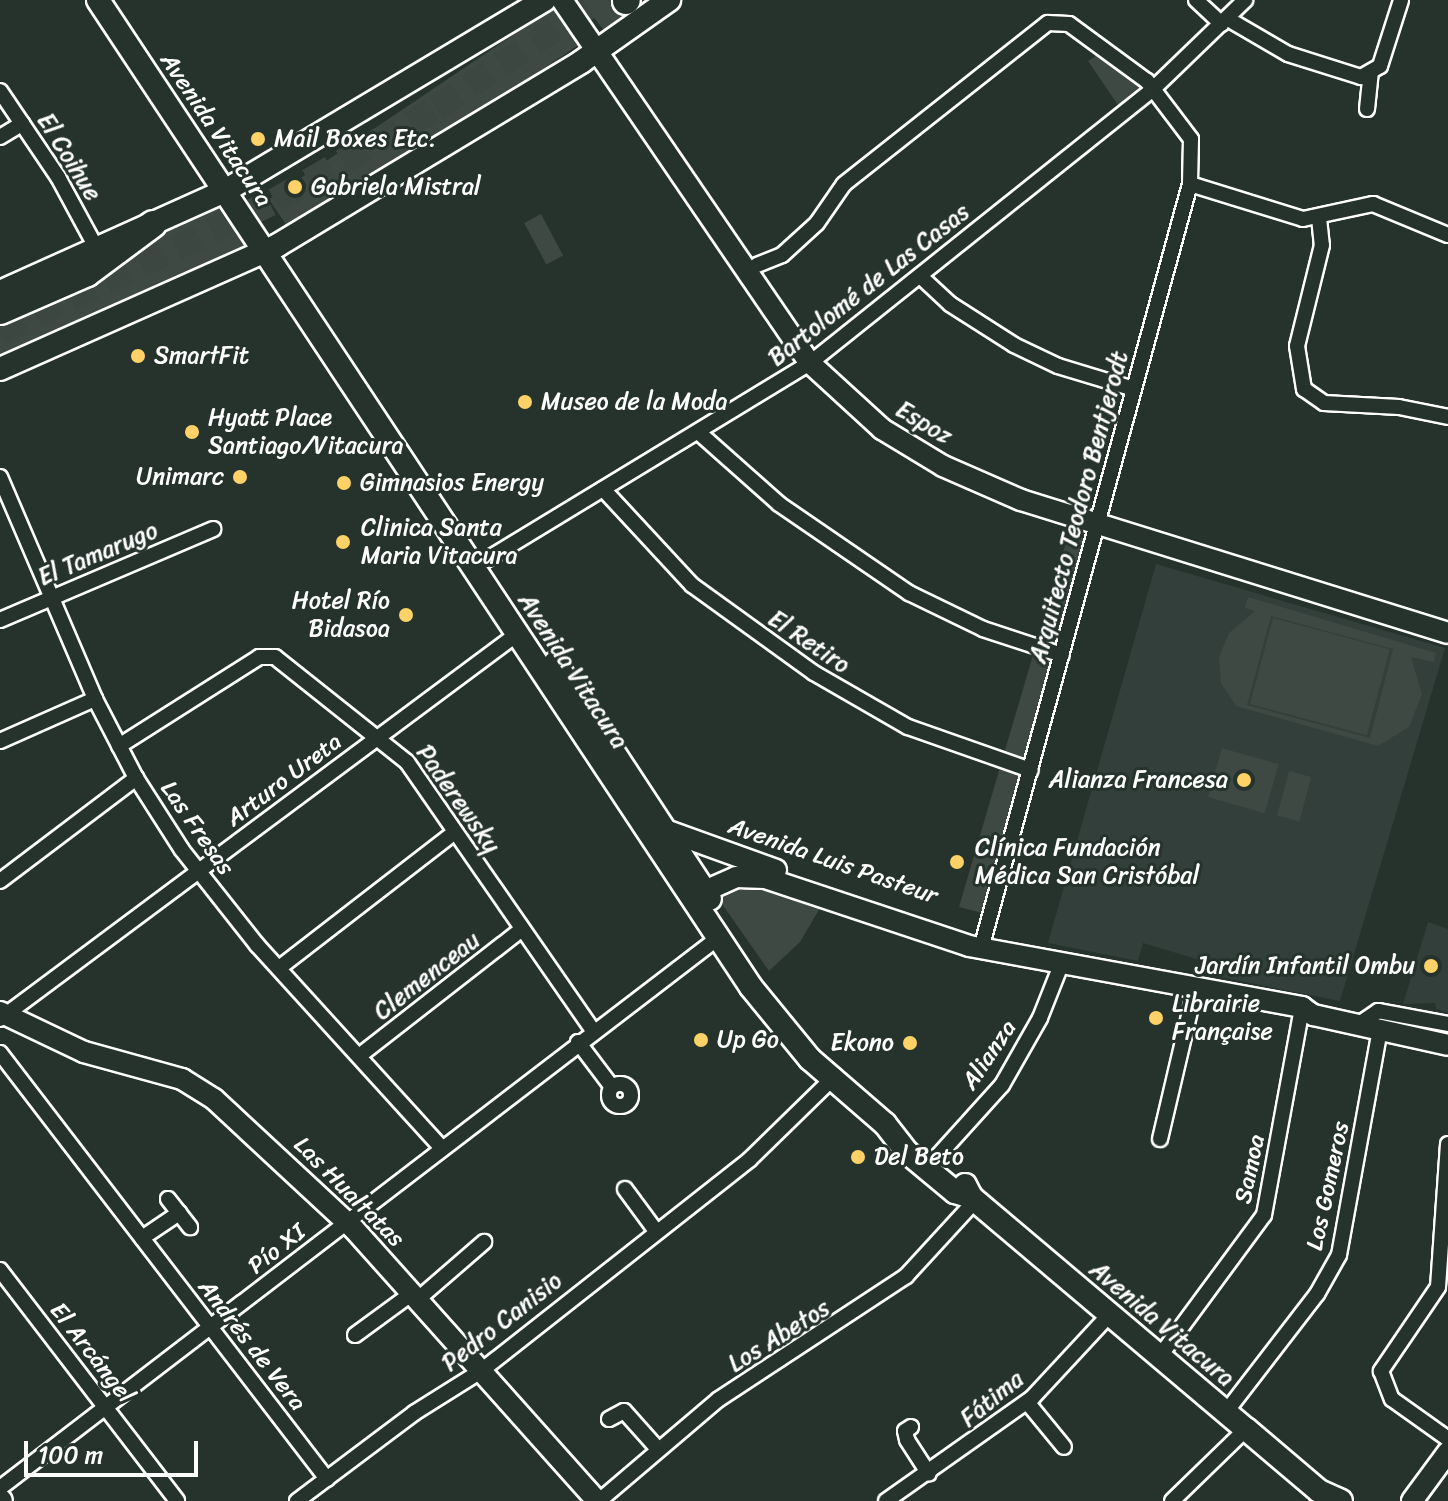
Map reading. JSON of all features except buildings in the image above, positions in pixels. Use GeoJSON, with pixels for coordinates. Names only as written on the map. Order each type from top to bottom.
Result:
{"type":"FeatureCollection","features":[{"type":"Feature","properties":{"kind":"highway"},"geometry":{"type":"LineString","coordinates":[[0,311],[87,273],[153,224]]}},
{"type":"Feature","properties":{"kind":"main road","name":"Avenida Vitacura"},"geometry":{"type":"LineString","coordinates":[[98,0],[486,560],[742,947],[835,1076]]}},
{"type":"Feature","properties":{"kind":"main road","name":"Avenida Vitacura"},"geometry":{"type":"LineString","coordinates":[[117,0],[231,188]]}},
{"type":"Feature","properties":{"kind":"main road"},"geometry":{"type":"LineString","coordinates":[[0,292],[231,188],[544,0]]}},
{"type":"Feature","properties":{"kind":"main road"},"geometry":{"type":"LineString","coordinates":[[0,369],[272,248],[597,51],[669,0]]}},
{"type":"Feature","properties":{"kind":"main road","name":"Avenida Vitacura"},"geometry":{"type":"LineString","coordinates":[[272,248],[517,634],[718,938],[786,1032],[885,1124],[930,1172],[955,1192],[974,1199]]}},
{"type":"Feature","properties":{"kind":"main road"},"geometry":{"type":"LineString","coordinates":[[677,877],[695,891],[705,891]]}},
{"type":"Feature","properties":{"kind":"main road"},"geometry":{"type":"LineString","coordinates":[[718,938],[742,947]]}},
{"type":"Feature","properties":{"kind":"main road","name":"Avenida Vitacura"},"geometry":{"type":"LineString","coordinates":[[885,1124],[936,1158],[974,1199],[1322,1496],[1341,1501]]}},
{"type":"Feature","properties":{"kind":"street","name":"Espoz"},"geometry":{"type":"LineString","coordinates":[[562,0],[752,268],[810,363],[860,412],[919,452],[995,490],[1097,525],[1448,633]]}},
{"type":"Feature","properties":{"kind":"street"},"geometry":{"type":"LineString","coordinates":[[1196,0],[1225,22],[1310,63],[1356,76],[1371,73],[1380,66],[1401,0]]}},
{"type":"Feature","properties":{"kind":"street","name":"Bartolomé de Las Casas"},"geometry":{"type":"LineString","coordinates":[[486,560],[810,363],[1154,88],[1245,0]]}},
{"type":"Feature","properties":{"kind":"street","name":"Arquitecto Teodoro Bentjerodt"},"geometry":{"type":"LineString","coordinates":[[752,268],[775,260],[817,223],[844,184],[1048,23],[1069,24],[1154,88],[1191,139],[1190,184],[982,945]]}},
{"type":"Feature","properties":{"kind":"street"},"geometry":{"type":"LineString","coordinates":[[1367,109],[1371,73]]}},
{"type":"Feature","properties":{"kind":"street","name":"El Coihue"},"geometry":{"type":"LineString","coordinates":[[0,91],[97,249]]}},
{"type":"Feature","properties":{"kind":"street"},"geometry":{"type":"LineString","coordinates":[[0,137],[22,124]]}},
{"type":"Feature","properties":{"kind":"street"},"geometry":{"type":"LineString","coordinates":[[1190,184],[1291,217],[1319,218],[1373,204],[1448,235]]}},
{"type":"Feature","properties":{"kind":"street"},"geometry":{"type":"LineString","coordinates":[[1319,218],[1322,245],[1297,346],[1297,375],[1304,389],[1324,403],[1399,407],[1448,417]]}},
{"type":"Feature","properties":{"kind":"street"},"geometry":{"type":"LineString","coordinates":[[920,276],[950,304],[1025,350],[1134,389]]}},
{"type":"Feature","properties":{"kind":"street"},"geometry":{"type":"LineString","coordinates":[[698,432],[779,504],[909,593],[983,629],[1062,655]]}},
{"type":"Feature","properties":{"kind":"street","name":"Las Fresas"},"geometry":{"type":"LineString","coordinates":[[0,477],[6,505],[53,596],[95,699],[136,778],[198,871],[279,968],[442,1148]]}},
{"type":"Feature","properties":{"kind":"street","name":"El Retiro"},"geometry":{"type":"LineString","coordinates":[[603,489],[692,585],[814,673],[908,727],[1031,770]]}},
{"type":"Feature","properties":{"kind":"street","name":"El Tamarugo"},"geometry":{"type":"LineString","coordinates":[[0,620],[213,529]]}},
{"type":"Feature","properties":{"kind":"street","name":"Arturo Ureta"},"geometry":{"type":"LineString","coordinates":[[2,1016],[517,634]]}},
{"type":"Feature","properties":{"kind":"street","name":"Paderewsky"},"geometry":{"type":"LineString","coordinates":[[119,746],[268,655],[379,737],[407,762],[593,1031]]}},
{"type":"Feature","properties":{"kind":"street"},"geometry":{"type":"LineString","coordinates":[[0,741],[95,699]]}},
{"type":"Feature","properties":{"kind":"street"},"geometry":{"type":"LineString","coordinates":[[0,881],[136,778]]}},
{"type":"Feature","properties":{"kind":"street","name":"Avenida Luis Pasteur"},"geometry":{"type":"LineString","coordinates":[[665,830],[960,932],[982,945],[1065,966],[1075,974],[1195,991],[1448,1045]]}},
{"type":"Feature","properties":{"kind":"street"},"geometry":{"type":"LineString","coordinates":[[279,968],[455,832]]}},
{"type":"Feature","properties":{"kind":"street","name":"Avenida Luis Pasteur"},"geometry":{"type":"LineString","coordinates":[[705,891],[736,877],[765,878],[969,946],[982,945]]}},
{"type":"Feature","properties":{"kind":"street","name":"Clemenceau"},"geometry":{"type":"LineString","coordinates":[[359,1056],[521,930]]}},
{"type":"Feature","properties":{"kind":"street","name":"Pío XI"},"geometry":{"type":"LineString","coordinates":[[0,1488],[578,1042],[718,938]]}},
{"type":"Feature","properties":{"kind":"street","name":"Alianza"},"geometry":{"type":"LineString","coordinates":[[936,1158],[1002,1085],[1065,966]]}},
{"type":"Feature","properties":{"kind":"street"},"geometry":{"type":"LineString","coordinates":[[1160,1139],[1195,991]]}},
{"type":"Feature","properties":{"kind":"street"},"geometry":{"type":"LineString","coordinates":[[1356,1026],[1378,1011],[1448,1024]]}},
{"type":"Feature","properties":{"kind":"street","name":"Samoa"},"geometry":{"type":"LineString","coordinates":[[1160,1356],[1221,1280],[1264,1215],[1305,1013]]}},
{"type":"Feature","properties":{"kind":"street","name":"Las Hualtatas"},"geometry":{"type":"LineString","coordinates":[[2,1016],[84,1052],[161,1070],[200,1089],[347,1222],[598,1501]]}},
{"type":"Feature","properties":{"kind":"street","name":"Los Gomeros"},"geometry":{"type":"LineString","coordinates":[[1226,1412],[1317,1294],[1339,1255],[1380,1030]]}},
{"type":"Feature","properties":{"kind":"street"},"geometry":{"type":"LineString","coordinates":[[578,1042],[612,1087]]}},
{"type":"Feature","properties":{"kind":"street","name":"Andrés de Vera"},"geometry":{"type":"LineString","coordinates":[[0,1053],[327,1479]]}},
{"type":"Feature","properties":{"kind":"street","name":"Pedro Canisio"},"geometry":{"type":"LineString","coordinates":[[297,1501],[481,1371],[772,1140],[835,1076]]}},
{"type":"Feature","properties":{"kind":"street"},"geometry":{"type":"LineString","coordinates":[[1447,1149],[1438,1287],[1387,1360],[1381,1380],[1392,1399],[1448,1439]]}},
{"type":"Feature","properties":{"kind":"street"},"geometry":{"type":"LineString","coordinates":[[625,1189],[656,1231]]}},
{"type":"Feature","properties":{"kind":"street"},"geometry":{"type":"LineString","coordinates":[[168,1199],[190,1227]]}},
{"type":"Feature","properties":{"kind":"street","name":"Los Abetos"},"geometry":{"type":"LineString","coordinates":[[598,1501],[719,1399],[906,1276],[974,1199]]}},
{"type":"Feature","properties":{"kind":"street"},"geometry":{"type":"LineString","coordinates":[[142,1238],[179,1213]]}},
{"type":"Feature","properties":{"kind":"street"},"geometry":{"type":"LineString","coordinates":[[355,1335],[414,1297],[484,1242]]}},
{"type":"Feature","properties":{"kind":"street","name":"El Arcángel"},"geometry":{"type":"LineString","coordinates":[[0,1270],[177,1501]]}},
{"type":"Feature","properties":{"kind":"street","name":"Fátima"},"geometry":{"type":"LineString","coordinates":[[886,1501],[929,1474],[1027,1402],[1110,1314]]}},
{"type":"Feature","properties":{"kind":"street"},"geometry":{"type":"LineString","coordinates":[[1027,1402],[1064,1447]]}},
{"type":"Feature","properties":{"kind":"street"},"geometry":{"type":"LineString","coordinates":[[609,1419],[624,1411],[658,1449]]}},
{"type":"Feature","properties":{"kind":"street"},"geometry":{"type":"LineString","coordinates":[[911,1427],[905,1431],[907,1440],[929,1474]]}},
{"type":"Feature","properties":{"kind":"street"},"geometry":{"type":"LineString","coordinates":[[1172,1501],[1246,1429]]}},
{"type":"Feature","properties":{"kind":"street"},"geometry":{"type":"LineString","coordinates":[[1412,1501],[1448,1452]]}},
{"type":"Feature","properties":{"kind":"shaded area"},"geometry":{"type":"Polygon","coordinates":[[[581,0],[651,0],[605,32],[581,0]]]}},
{"type":"Feature","properties":{"kind":"shaded area"},"geometry":{"type":"Polygon","coordinates":[[[556,6],[581,43],[294,237],[269,199],[556,6]]]}},
{"type":"Feature","properties":{"kind":"shaded area"},"geometry":{"type":"Polygon","coordinates":[[[1099,54],[1140,86],[1118,105],[1088,61],[1099,54]]]}},
{"type":"Feature","properties":{"kind":"shaded area"},"geometry":{"type":"Polygon","coordinates":[[[221,203],[251,247],[0,358],[0,319],[221,203]]]}},
{"type":"Feature","properties":{"kind":"shaded area"},"geometry":{"type":"Polygon","coordinates":[[[541,214],[563,255],[546,264],[524,223],[541,214]]]}},
{"type":"Feature","properties":{"kind":"shaded area"},"geometry":{"type":"Polygon","coordinates":[[[1070,529],[1085,540],[982,913],[959,907],[1070,529]]]}},
{"type":"Feature","properties":{"kind":"shaded area"},"geometry":{"type":"Polygon","coordinates":[[[1156,564],[1445,648],[1340,1001],[1201,973],[1203,961],[1143,943],[1138,961],[1048,943],[1156,564]]]}},
{"type":"Feature","properties":{"kind":"shaded area"},"geometry":{"type":"Polygon","coordinates":[[[1248,597],[1436,653],[1434,662],[1411,657],[1422,694],[1409,727],[1378,746],[1236,706],[1221,683],[1219,657],[1229,633],[1255,611],[1245,608],[1248,597]],[[1271,616],[1247,705],[1370,738],[1393,649],[1271,616]]]}},
{"type":"Feature","properties":{"kind":"shaded area"},"geometry":{"type":"Polygon","coordinates":[[[1273,618],[1390,649],[1367,735],[1250,704],[1273,618]]]}},
{"type":"Feature","properties":{"kind":"shaded area","name":"Alianza Francesa"},"geometry":{"type":"Polygon","coordinates":[[[1222,748],[1279,764],[1265,813],[1208,797],[1222,748]]]}},
{"type":"Feature","properties":{"kind":"shaded area"},"geometry":{"type":"Polygon","coordinates":[[[1289,771],[1311,777],[1299,821],[1277,815],[1289,771]]]}},
{"type":"Feature","properties":{"kind":"shaded area"},"geometry":{"type":"Polygon","coordinates":[[[730,886],[758,886],[820,908],[800,942],[769,971],[715,894],[730,886]]]}},
{"type":"Feature","properties":{"kind":"shaded area","name":"Jardín Infantil Ombu"},"geometry":{"type":"Polygon","coordinates":[[[1428,922],[1448,929],[1448,1013],[1436,1009],[1435,1003],[1403,1004],[1428,922]]]}},
{"type":"Feature","properties":{"kind":"tunnel"},"geometry":{"type":"LineString","coordinates":[[0,332],[275,201],[436,108],[598,0]]}},
{"type":"Feature","properties":{"kind":"place","name":"Mail Boxes Etc."},"geometry":{"type":"Point","coordinates":[258,139]}},
{"type":"Feature","properties":{"kind":"place","name":"Gabriela Mistral"},"geometry":{"type":"Point","coordinates":[295,187]}},
{"type":"Feature","properties":{"kind":"place","name":"SmartFit"},"geometry":{"type":"Point","coordinates":[138,356]}},
{"type":"Feature","properties":{"kind":"place","name":"Museo de la Moda"},"geometry":{"type":"Point","coordinates":[525,402]}},
{"type":"Feature","properties":{"kind":"place","name":"Hyatt Place Santiago/Vitacura"},"geometry":{"type":"Point","coordinates":[192,432]}},
{"type":"Feature","properties":{"kind":"place","name":"Unimarc"},"geometry":{"type":"Point","coordinates":[240,477]}},
{"type":"Feature","properties":{"kind":"place","name":"Gimnasios Energy"},"geometry":{"type":"Point","coordinates":[344,483]}},
{"type":"Feature","properties":{"kind":"place","name":"Clinica Santa Maria Vitacura"},"geometry":{"type":"Point","coordinates":[343,542]}},
{"type":"Feature","properties":{"kind":"place","name":"Hotel Río Bidasoa"},"geometry":{"type":"Point","coordinates":[406,615]}},
{"type":"Feature","properties":{"kind":"place","name":"Alianza Francesa"},"geometry":{"type":"Point","coordinates":[1244,780]}},
{"type":"Feature","properties":{"kind":"place","name":"Clínica Fundación Médica San Cristóbal"},"geometry":{"type":"Point","coordinates":[957,862]}},
{"type":"Feature","properties":{"kind":"place","name":"Jardín Infantil Ombu"},"geometry":{"type":"Point","coordinates":[1431,966]}},
{"type":"Feature","properties":{"kind":"place","name":"Librairie Française"},"geometry":{"type":"Point","coordinates":[1156,1018]}},
{"type":"Feature","properties":{"kind":"place","name":"Up Go"},"geometry":{"type":"Point","coordinates":[701,1040]}},
{"type":"Feature","properties":{"kind":"place","name":"Ekono"},"geometry":{"type":"Point","coordinates":[910,1043]}},
{"type":"Feature","properties":{"kind":"place","name":"Del Beto"},"geometry":{"type":"Point","coordinates":[858,1157]}}]}
